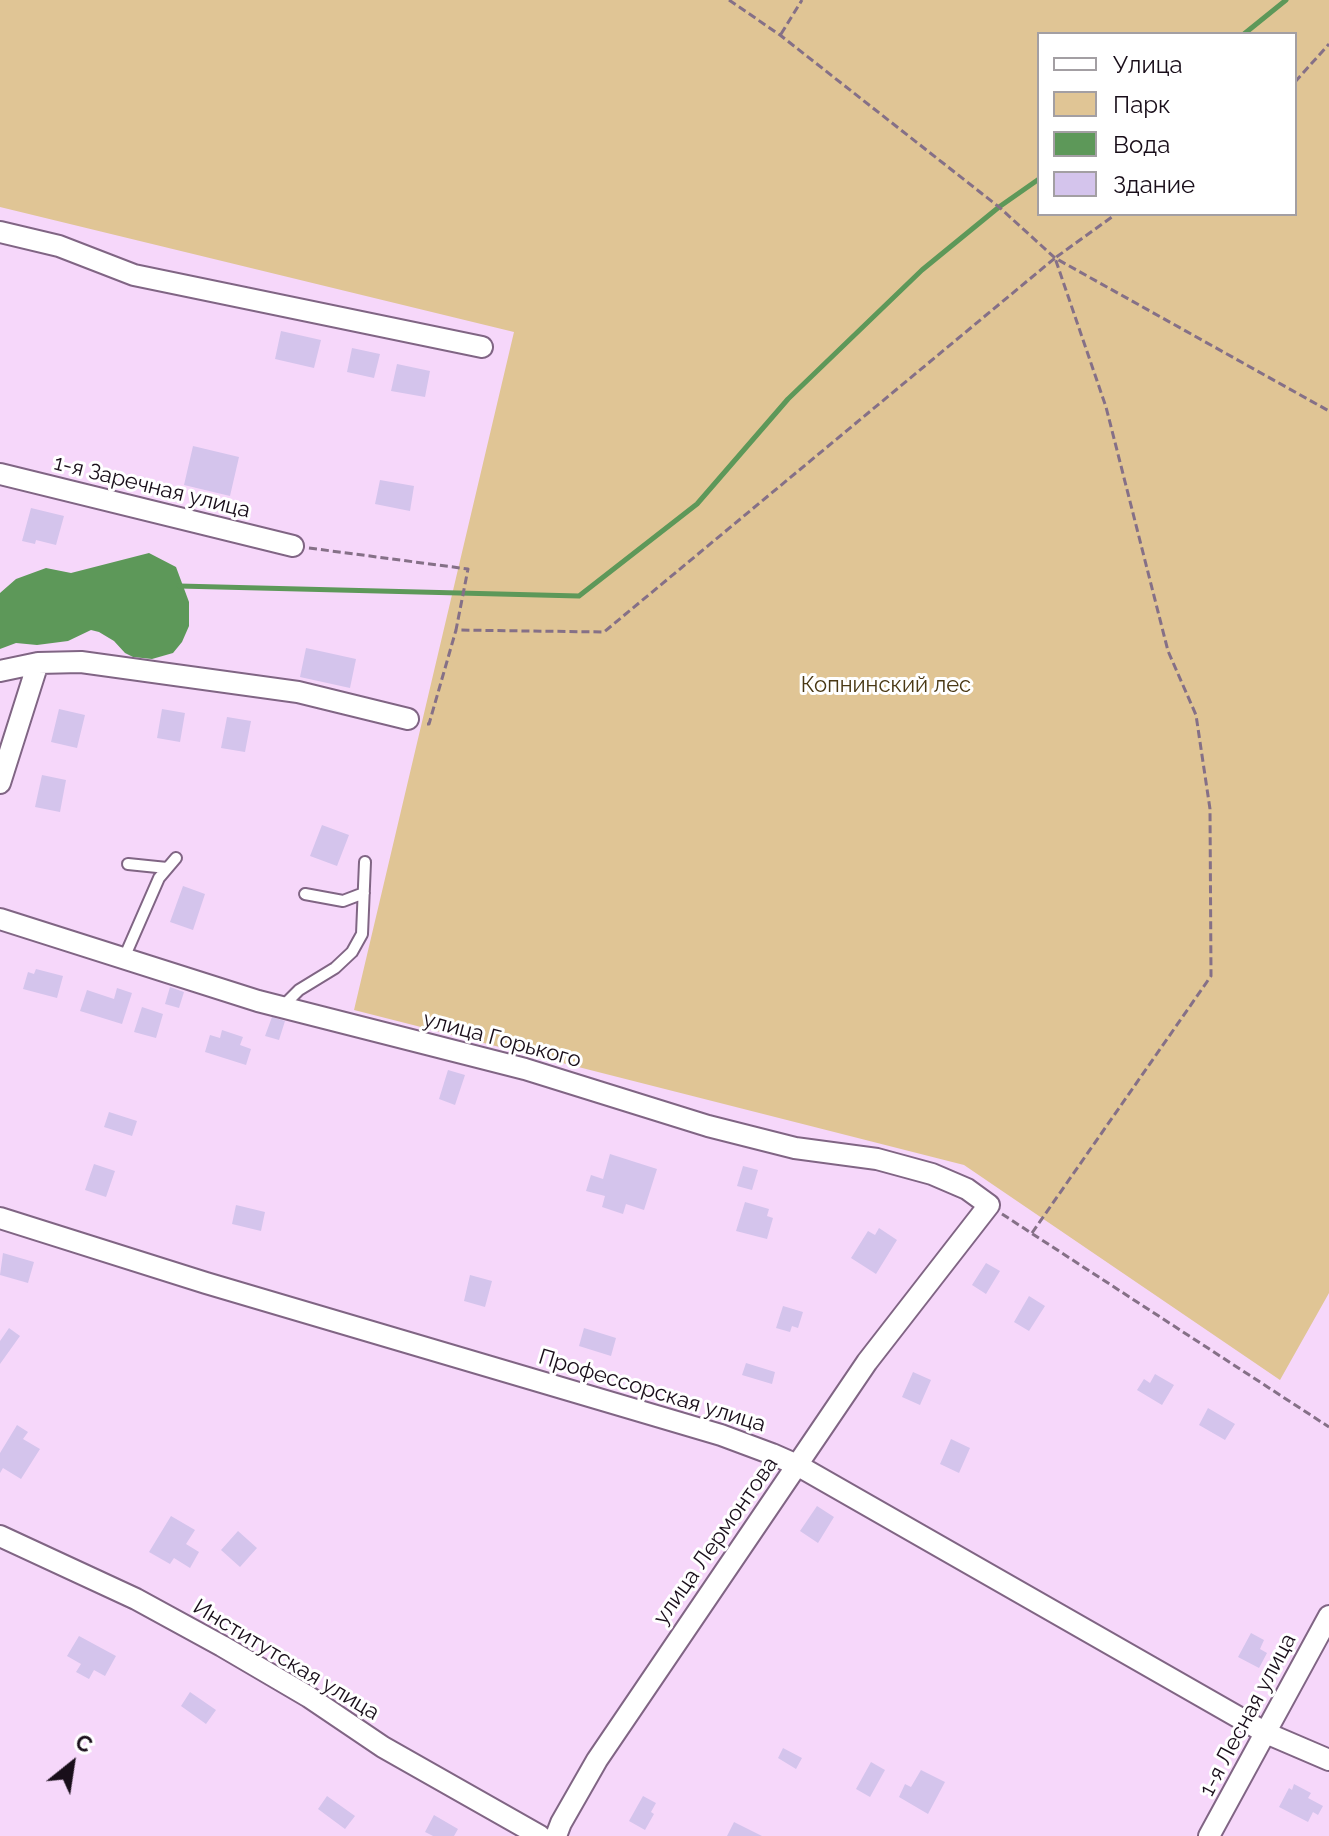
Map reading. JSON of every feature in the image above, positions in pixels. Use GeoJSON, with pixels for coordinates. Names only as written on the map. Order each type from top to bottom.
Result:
{"type":"FeatureCollection","features":[{"type":"Feature","properties":{"kind":"street"},"geometry":{"type":"LineString","coordinates":[[0,232],[59,246],[134,275],[482,347]]}},
{"type":"Feature","properties":{"kind":"street","name":"1-я Заречная улица"},"geometry":{"type":"LineString","coordinates":[[0,474],[293,546]]}},
{"type":"Feature","properties":{"kind":"street"},"geometry":{"type":"LineString","coordinates":[[0,671],[38,663],[81,662],[298,692],[408,719]]}},
{"type":"Feature","properties":{"kind":"street"},"geometry":{"type":"LineString","coordinates":[[0,783],[38,663]]}},
{"type":"Feature","properties":{"kind":"street","name":"улица Горького"},"geometry":{"type":"LineString","coordinates":[[0,919],[282,1007],[525,1069],[708,1126],[795,1148],[877,1159],[955,1184],[989,1205]]}},
{"type":"Feature","properties":{"kind":"street","name":"улица Лермонтова"},"geometry":{"type":"LineString","coordinates":[[556,1836],[597,1760],[867,1362],[989,1205]]}},
{"type":"Feature","properties":{"kind":"street","name":"Профессорская улица"},"geometry":{"type":"LineString","coordinates":[[0,1218],[206,1283],[721,1435],[797,1465],[1266,1733],[1329,1760]]}},
{"type":"Feature","properties":{"kind":"street","name":"Институтская улица"},"geometry":{"type":"LineString","coordinates":[[0,1536],[136,1599],[222,1646],[309,1697],[383,1747],[540,1836]]}},
{"type":"Feature","properties":{"kind":"street","name":"1-я Лесная улица"},"geometry":{"type":"LineString","coordinates":[[1209,1836],[1329,1616]]}},
{"type":"Feature","properties":{"kind":"lane"},"geometry":{"type":"LineString","coordinates":[[124,958],[159,878],[176,858]]}},
{"type":"Feature","properties":{"kind":"lane"},"geometry":{"type":"LineString","coordinates":[[282,1007],[299,990],[335,968],[352,952],[362,934],[365,862]]}},
{"type":"Feature","properties":{"kind":"lane"},"geometry":{"type":"LineString","coordinates":[[128,864],[167,868]]}},
{"type":"Feature","properties":{"kind":"lane"},"geometry":{"type":"LineString","coordinates":[[305,894],[343,901],[364,893]]}},
{"type":"Feature","properties":{"kind":"path"},"geometry":{"type":"LineString","coordinates":[[729,0],[780,35],[999,207],[1055,258],[1329,411]]}},
{"type":"Feature","properties":{"kind":"path"},"geometry":{"type":"LineString","coordinates":[[780,35],[802,0]]}},
{"type":"Feature","properties":{"kind":"path"},"geometry":{"type":"LineString","coordinates":[[1297,80],[1329,44]]}},
{"type":"Feature","properties":{"kind":"path"},"geometry":{"type":"LineString","coordinates":[[456,630],[604,632],[1055,258],[1113,216]]}},
{"type":"Feature","properties":{"kind":"path"},"geometry":{"type":"LineString","coordinates":[[1032,1233],[1211,976],[1210,809],[1196,715],[1168,651],[1106,407],[1055,258]]}},
{"type":"Feature","properties":{"kind":"path"},"geometry":{"type":"LineString","coordinates":[[293,546],[468,569],[456,630],[429,724],[408,719]]}},
{"type":"Feature","properties":{"kind":"path"},"geometry":{"type":"LineString","coordinates":[[989,1205],[1329,1427]]}},
{"type":"Feature","properties":{"kind":"green space","name":"Копнинский лес"},"geometry":{"type":"Polygon","coordinates":[[[0,0],[1329,0],[1329,1293],[1280,1380],[964,1165],[354,1010],[514,332],[0,207],[0,0]]]}},
{"type":"Feature","properties":{"kind":"water"},"geometry":{"type":"Polygon","coordinates":[[[149,553],[176,567],[189,602],[189,626],[173,653],[152,659],[133,657],[114,641],[91,630],[68,641],[37,645],[16,643],[0,649],[0,593],[16,579],[46,568],[71,573],[149,553]]]}},
{"type":"Feature","properties":{"kind":"building"},"geometry":{"type":"Polygon","coordinates":[[[281,331],[321,340],[314,368],[275,359],[281,331]]]}},
{"type":"Feature","properties":{"kind":"building"},"geometry":{"type":"Polygon","coordinates":[[[352,348],[380,354],[374,378],[347,372],[352,348]]]}},
{"type":"Feature","properties":{"kind":"building"},"geometry":{"type":"Polygon","coordinates":[[[397,364],[430,371],[425,397],[391,391],[397,364]]]}},
{"type":"Feature","properties":{"kind":"building"},"geometry":{"type":"Polygon","coordinates":[[[193,446],[239,457],[230,496],[184,485],[193,446]]]}},
{"type":"Feature","properties":{"kind":"building"},"geometry":{"type":"Polygon","coordinates":[[[380,480],[414,486],[410,511],[375,504],[380,480]]]}},
{"type":"Feature","properties":{"kind":"building"},"geometry":{"type":"Polygon","coordinates":[[[31,508],[64,516],[56,545],[36,540],[35,544],[22,541],[31,508]]]}},
{"type":"Feature","properties":{"kind":"building"},"geometry":{"type":"Polygon","coordinates":[[[306,648],[356,659],[350,688],[300,677],[306,648]]]}},
{"type":"Feature","properties":{"kind":"building"},"geometry":{"type":"Polygon","coordinates":[[[59,709],[85,715],[77,748],[51,742],[59,709]]]}},
{"type":"Feature","properties":{"kind":"building"},"geometry":{"type":"Polygon","coordinates":[[[162,709],[185,713],[180,742],[157,738],[162,709]]]}},
{"type":"Feature","properties":{"kind":"building"},"geometry":{"type":"Polygon","coordinates":[[[227,717],[251,721],[245,752],[221,748],[227,717]]]}},
{"type":"Feature","properties":{"kind":"building"},"geometry":{"type":"Polygon","coordinates":[[[42,775],[66,780],[60,812],[35,807],[42,775]]]}},
{"type":"Feature","properties":{"kind":"building"},"geometry":{"type":"Polygon","coordinates":[[[322,825],[349,835],[337,866],[310,856],[322,825]]]}},
{"type":"Feature","properties":{"kind":"building"},"geometry":{"type":"Polygon","coordinates":[[[183,886],[205,894],[193,930],[170,922],[183,886]]]}},
{"type":"Feature","properties":{"kind":"building"},"geometry":{"type":"Polygon","coordinates":[[[36,969],[63,976],[57,998],[23,989],[28,972],[34,974],[36,969]]]}},
{"type":"Feature","properties":{"kind":"building"},"geometry":{"type":"Polygon","coordinates":[[[170,987],[184,992],[179,1008],[165,1004],[170,987]]]}},
{"type":"Feature","properties":{"kind":"building"},"geometry":{"type":"Polygon","coordinates":[[[117,988],[132,993],[122,1024],[80,1011],[87,990],[114,999],[117,988]]]}},
{"type":"Feature","properties":{"kind":"building"},"geometry":{"type":"Polygon","coordinates":[[[142,1007],[163,1014],[156,1038],[134,1032],[142,1007]]]}},
{"type":"Feature","properties":{"kind":"building"},"geometry":{"type":"Polygon","coordinates":[[[272,1017],[285,1021],[279,1040],[265,1036],[272,1017]]]}},
{"type":"Feature","properties":{"kind":"building"},"geometry":{"type":"Polygon","coordinates":[[[222,1030],[243,1037],[240,1045],[251,1049],[246,1065],[205,1052],[210,1035],[220,1038],[222,1030]]]}},
{"type":"Feature","properties":{"kind":"building"},"geometry":{"type":"Polygon","coordinates":[[[448,1070],[465,1075],[455,1105],[439,1099],[448,1070]]]}},
{"type":"Feature","properties":{"kind":"building"},"geometry":{"type":"Polygon","coordinates":[[[109,1112],[137,1121],[132,1136],[104,1127],[109,1112]]]}},
{"type":"Feature","properties":{"kind":"building"},"geometry":{"type":"Polygon","coordinates":[[[610,1154],[657,1169],[644,1210],[626,1204],[623,1214],[602,1207],[605,1196],[586,1191],[591,1175],[603,1179],[610,1154]]]}},
{"type":"Feature","properties":{"kind":"building"},"geometry":{"type":"Polygon","coordinates":[[[94,1164],[115,1171],[106,1197],[85,1190],[94,1164]]]}},
{"type":"Feature","properties":{"kind":"building"},"geometry":{"type":"Polygon","coordinates":[[[743,1166],[758,1170],[752,1190],[737,1186],[743,1166]]]}},
{"type":"Feature","properties":{"kind":"building"},"geometry":{"type":"Polygon","coordinates":[[[745,1202],[769,1209],[767,1216],[773,1218],[767,1239],[736,1231],[745,1202]]]}},
{"type":"Feature","properties":{"kind":"building"},"geometry":{"type":"Polygon","coordinates":[[[236,1205],[265,1212],[261,1231],[232,1224],[236,1205]]]}},
{"type":"Feature","properties":{"kind":"building"},"geometry":{"type":"Polygon","coordinates":[[[879,1228],[897,1240],[876,1274],[851,1258],[868,1231],[875,1235],[879,1228]]]}},
{"type":"Feature","properties":{"kind":"building"},"geometry":{"type":"Polygon","coordinates":[[[3,1253],[34,1262],[28,1283],[0,1275],[3,1253]]]}},
{"type":"Feature","properties":{"kind":"building"},"geometry":{"type":"Polygon","coordinates":[[[986,1263],[1000,1271],[986,1294],[972,1285],[986,1263]]]}},
{"type":"Feature","properties":{"kind":"building"},"geometry":{"type":"Polygon","coordinates":[[[470,1275],[492,1281],[485,1307],[464,1301],[470,1275]]]}},
{"type":"Feature","properties":{"kind":"building"},"geometry":{"type":"Polygon","coordinates":[[[1029,1296],[1045,1306],[1029,1331],[1014,1322],[1029,1296]]]}},
{"type":"Feature","properties":{"kind":"building"},"geometry":{"type":"Polygon","coordinates":[[[783,1306],[803,1312],[798,1328],[792,1326],[790,1332],[776,1328],[783,1306]]]}},
{"type":"Feature","properties":{"kind":"building"},"geometry":{"type":"Polygon","coordinates":[[[9,1328],[20,1336],[0,1364],[0,1341],[9,1328]]]}},
{"type":"Feature","properties":{"kind":"building"},"geometry":{"type":"Polygon","coordinates":[[[584,1328],[616,1338],[611,1356],[579,1346],[584,1328]]]}},
{"type":"Feature","properties":{"kind":"building"},"geometry":{"type":"Polygon","coordinates":[[[746,1363],[775,1372],[772,1384],[742,1375],[746,1363]]]}},
{"type":"Feature","properties":{"kind":"building"},"geometry":{"type":"Polygon","coordinates":[[[913,1372],[931,1380],[920,1405],[902,1397],[913,1372]]]}},
{"type":"Feature","properties":{"kind":"building"},"geometry":{"type":"Polygon","coordinates":[[[1155,1374],[1174,1385],[1162,1405],[1137,1390],[1144,1379],[1150,1383],[1155,1374]]]}},
{"type":"Feature","properties":{"kind":"building"},"geometry":{"type":"Polygon","coordinates":[[[1208,1408],[1235,1424],[1225,1440],[1199,1425],[1208,1408]]]}},
{"type":"Feature","properties":{"kind":"building"},"geometry":{"type":"Polygon","coordinates":[[[17,1425],[28,1432],[23,1439],[40,1449],[21,1479],[3,1468],[0,1473],[0,1453],[17,1425]]]}},
{"type":"Feature","properties":{"kind":"building"},"geometry":{"type":"Polygon","coordinates":[[[951,1439],[970,1448],[959,1473],[940,1464],[951,1439]]]}},
{"type":"Feature","properties":{"kind":"building"},"geometry":{"type":"Polygon","coordinates":[[[817,1506],[834,1517],[818,1543],[800,1531],[817,1506]]]}},
{"type":"Feature","properties":{"kind":"building"},"geometry":{"type":"Polygon","coordinates":[[[171,1516],[195,1530],[186,1544],[199,1552],[190,1568],[174,1558],[170,1564],[149,1552],[171,1516]]]}},
{"type":"Feature","properties":{"kind":"building"},"geometry":{"type":"Polygon","coordinates":[[[238,1531],[257,1548],[240,1567],[221,1550],[238,1531]]]}},
{"type":"Feature","properties":{"kind":"building"},"geometry":{"type":"Polygon","coordinates":[[[1251,1633],[1264,1640],[1260,1649],[1267,1653],[1259,1668],[1238,1657],[1251,1633]]]}},
{"type":"Feature","properties":{"kind":"building"},"geometry":{"type":"Polygon","coordinates":[[[79,1636],[116,1656],[105,1676],[94,1670],[89,1679],[76,1672],[81,1664],[67,1656],[79,1636]]]}},
{"type":"Feature","properties":{"kind":"building"},"geometry":{"type":"Polygon","coordinates":[[[190,1692],[216,1710],[206,1724],[181,1706],[190,1692]]]}},
{"type":"Feature","properties":{"kind":"building"},"geometry":{"type":"Polygon","coordinates":[[[783,1748],[802,1758],[796,1769],[778,1758],[783,1748]]]}},
{"type":"Feature","properties":{"kind":"building"},"geometry":{"type":"Polygon","coordinates":[[[871,1762],[885,1770],[870,1797],[856,1789],[871,1762]]]}},
{"type":"Feature","properties":{"kind":"building"},"geometry":{"type":"Polygon","coordinates":[[[921,1770],[945,1782],[928,1814],[899,1797],[905,1784],[911,1787],[921,1770]]]}},
{"type":"Feature","properties":{"kind":"building"},"geometry":{"type":"Polygon","coordinates":[[[1294,1784],[1311,1793],[1308,1798],[1323,1806],[1318,1815],[1313,1812],[1308,1822],[1279,1807],[1294,1784]]]}},
{"type":"Feature","properties":{"kind":"building"},"geometry":{"type":"Polygon","coordinates":[[[327,1796],[355,1816],[345,1829],[318,1809],[327,1796]]]}},
{"type":"Feature","properties":{"kind":"building"},"geometry":{"type":"Polygon","coordinates":[[[643,1796],[656,1803],[645,1830],[629,1821],[643,1796]]]}},
{"type":"Feature","properties":{"kind":"building"},"geometry":{"type":"Polygon","coordinates":[[[434,1815],[458,1829],[454,1836],[433,1836],[425,1832],[434,1815]]]}},
{"type":"Feature","properties":{"kind":"building"},"geometry":{"type":"Polygon","coordinates":[[[734,1822],[762,1836],[727,1836],[734,1822]]]}},
{"type":"Feature","properties":{"kind":"waterway"},"geometry":{"type":"LineString","coordinates":[[1246,32],[1286,0]]}},
{"type":"Feature","properties":{"kind":"waterway"},"geometry":{"type":"LineString","coordinates":[[179,586],[579,596],[697,504],[788,399],[922,270],[1037,180]]}}]}
